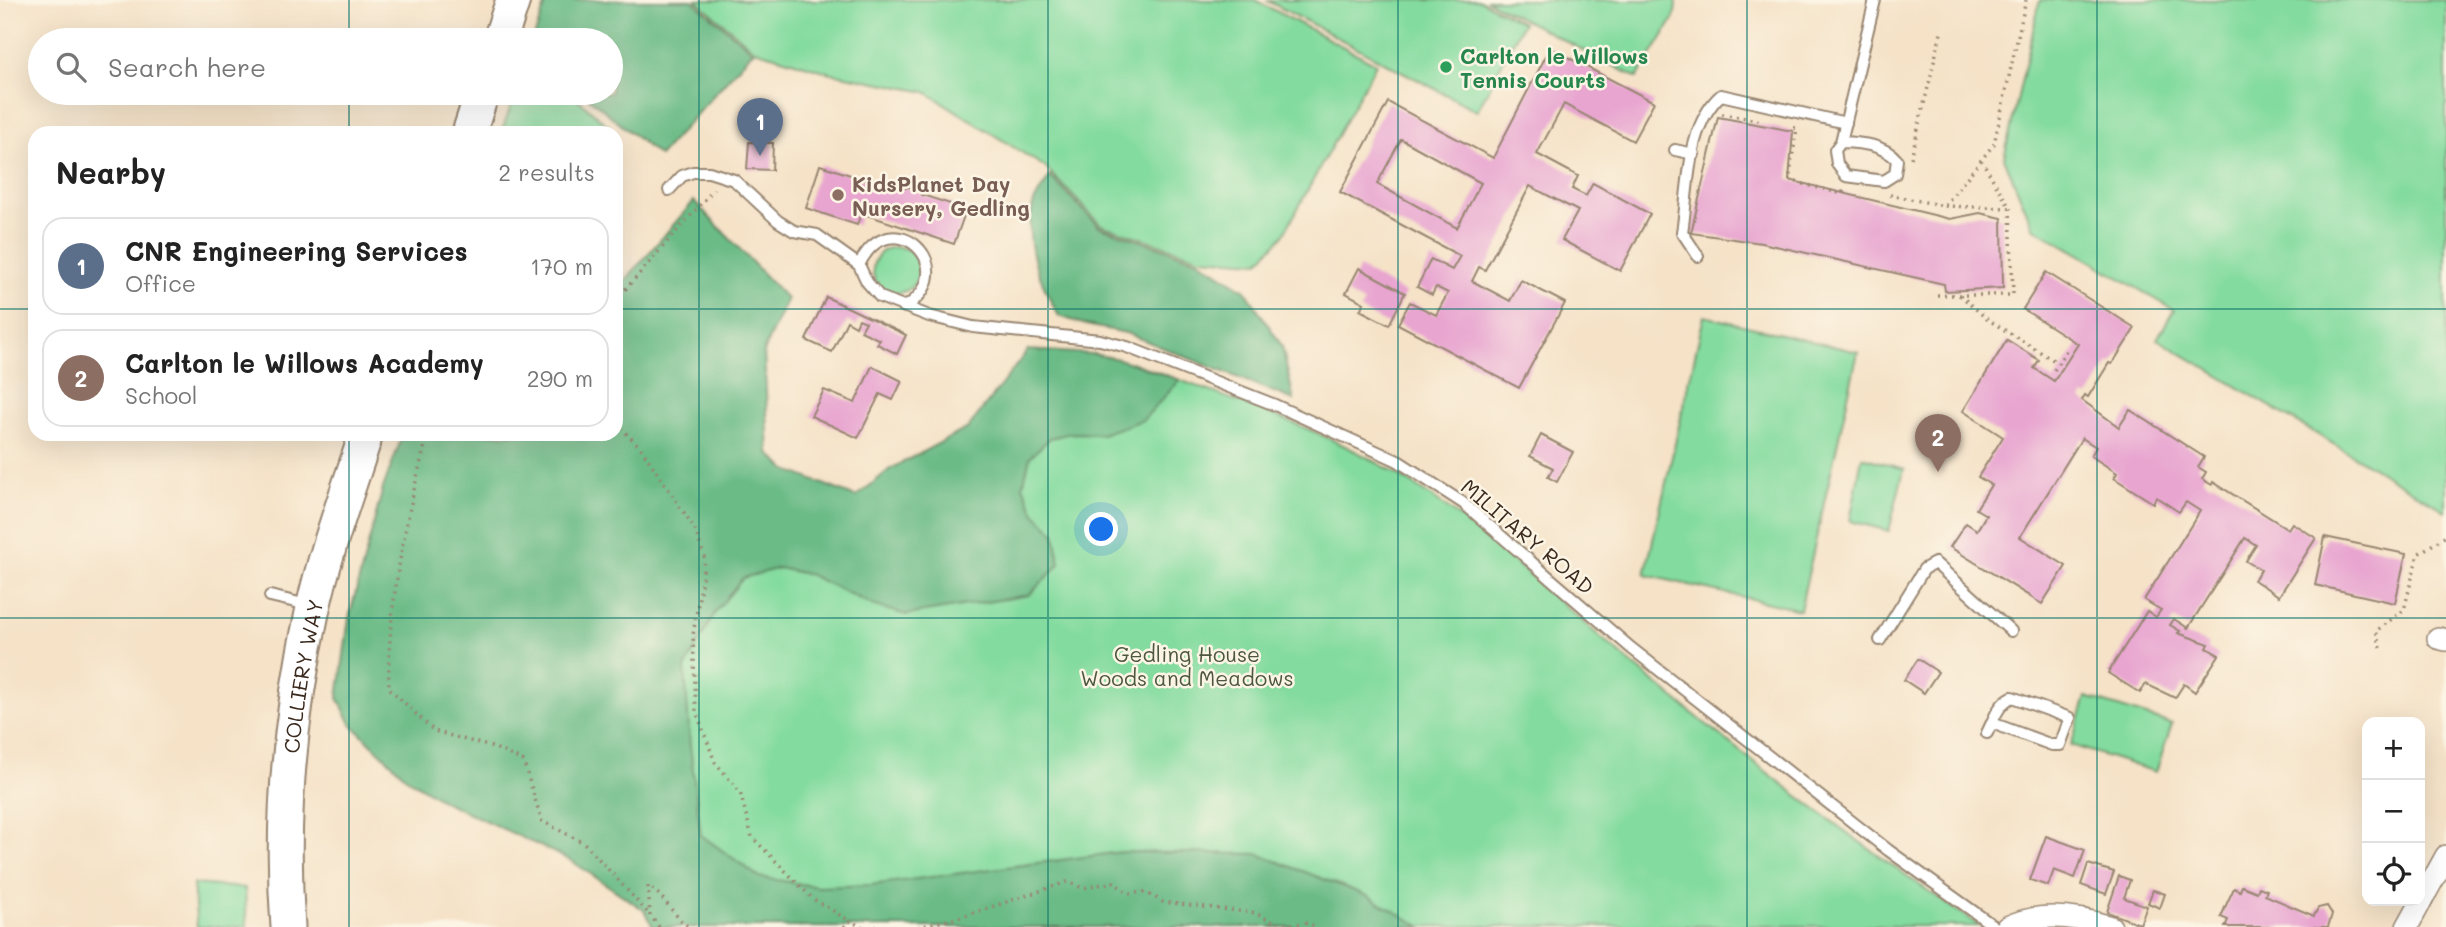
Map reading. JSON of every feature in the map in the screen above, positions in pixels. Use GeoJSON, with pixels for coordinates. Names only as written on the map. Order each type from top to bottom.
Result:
{"type":"FeatureCollection","features":[{"type":"Feature","properties":{"kind":"main road"},"geometry":{"type":"LineString","coordinates":[[504,28],[513,0]]}},
{"type":"Feature","properties":{"kind":"main road"},"geometry":{"type":"LineString","coordinates":[[471,126],[478,105]]}},
{"type":"Feature","properties":{"kind":"main road","name":"COLLIERY WAY"},"geometry":{"type":"LineString","coordinates":[[288,927],[285,884],[287,782],[300,677],[313,606],[364,441]]}},
{"type":"Feature","properties":{"kind":"street"},"geometry":{"type":"LineString","coordinates":[[2407,927],[2446,856]]}},
{"type":"Feature","properties":{"kind":"street"},"geometry":{"type":"LineString","coordinates":[[2007,927],[2020,921],[2056,916],[2092,921],[2111,927]]}},
{"type":"Feature","properties":{"kind":"lane"},"geometry":{"type":"LineString","coordinates":[[1841,142],[1861,143],[1889,151],[1897,160],[1895,174],[1884,181],[1846,176],[1837,164],[1835,150],[1841,142],[1875,0]]}},
{"type":"Feature","properties":{"kind":"lane"},"geometry":{"type":"LineString","coordinates":[[1698,256],[1682,232],[1694,154],[1707,107],[1721,95],[1846,123]]}},
{"type":"Feature","properties":{"kind":"lane"},"geometry":{"type":"LineString","coordinates":[[1675,150],[1694,154]]}},
{"type":"Feature","properties":{"kind":"lane"},"geometry":{"type":"LineString","coordinates":[[669,190],[682,176],[709,172],[734,180],[778,221],[794,231],[817,235],[859,265],[867,248],[887,238],[907,238],[917,245],[925,256],[928,284],[920,297],[905,307]]}},
{"type":"Feature","properties":{"kind":"lane","name":"MILITARY ROAD"},"geometry":{"type":"LineString","coordinates":[[859,265],[867,282],[880,297],[905,307],[973,327],[1100,340],[1127,347],[1275,405],[1398,461],[1464,503],[1631,648],[1888,850],[1995,927]]}},
{"type":"Feature","properties":{"kind":"lane"},"geometry":{"type":"LineString","coordinates":[[1880,640],[1924,569],[1935,563],[2011,631]]}},
{"type":"Feature","properties":{"kind":"lane"},"geometry":{"type":"LineString","coordinates":[[270,596],[313,606]]}},
{"type":"Feature","properties":{"kind":"lane"},"geometry":{"type":"LineString","coordinates":[[2012,697],[2070,718],[2060,745],[1990,728],[2003,702],[2012,697]]}},
{"type":"Feature","properties":{"kind":"path"},"geometry":{"type":"LineString","coordinates":[[1945,206],[1994,144],[2026,0]]}},
{"type":"Feature","properties":{"kind":"path"},"geometry":{"type":"LineString","coordinates":[[1911,159],[1941,33]]}},
{"type":"Feature","properties":{"kind":"path"},"geometry":{"type":"LineString","coordinates":[[623,292],[717,185],[709,172]]}},
{"type":"Feature","properties":{"kind":"path"},"geometry":{"type":"LineString","coordinates":[[1902,197],[1905,184]]}},
{"type":"Feature","properties":{"kind":"path"},"geometry":{"type":"LineString","coordinates":[[1937,295],[2013,295],[2010,208]]}},
{"type":"Feature","properties":{"kind":"path"},"geometry":{"type":"LineString","coordinates":[[1960,295],[1987,319],[2058,363]]}},
{"type":"Feature","properties":{"kind":"path"},"geometry":{"type":"LineString","coordinates":[[2054,370],[2068,347]]}},
{"type":"Feature","properties":{"kind":"path"},"geometry":{"type":"LineString","coordinates":[[623,431],[640,447],[695,529],[705,559],[693,635],[696,711],[715,762],[740,792],[751,837],[813,900],[863,927]]}},
{"type":"Feature","properties":{"kind":"path"},"geometry":{"type":"LineString","coordinates":[[427,441],[398,578],[387,652],[389,688],[434,731],[495,748],[523,761],[542,821],[584,844],[659,927]]}},
{"type":"Feature","properties":{"kind":"path"},"geometry":{"type":"LineString","coordinates":[[2381,648],[2376,631],[2404,610],[2418,554],[2446,536]]}},
{"type":"Feature","properties":{"kind":"path"},"geometry":{"type":"LineString","coordinates":[[918,927],[958,918],[1067,882],[1083,888],[1114,882],[1128,894],[1145,892],[1163,902],[1255,913],[1279,925],[1309,923],[1316,927]]}},
{"type":"Feature","properties":{"kind":"path"},"geometry":{"type":"LineString","coordinates":[[650,915],[648,886],[657,891],[673,915],[689,927]]}},
{"type":"Feature","properties":{"kind":"path"},"geometry":{"type":"LineString","coordinates":[[844,927],[850,921]]}},
{"type":"Feature","properties":{"kind":"path"},"geometry":{"type":"LineString","coordinates":[[875,927],[885,927]]}},
{"type":"Feature","properties":{"kind":"green space"},"geometry":{"type":"Polygon","coordinates":[[[547,0],[692,0],[753,51],[659,156],[597,105],[623,105],[623,28],[537,28],[547,0]]]}},
{"type":"Feature","properties":{"kind":"green space"},"geometry":{"type":"Polygon","coordinates":[[[696,0],[1255,0],[1376,64],[1283,236],[1258,262],[1201,258],[1101,225],[1045,167],[926,92],[831,73],[755,50],[696,0]]]}},
{"type":"Feature","properties":{"kind":"green space","name":"Carlton le Willows Tennis Courts"},"geometry":{"type":"Polygon","coordinates":[[[1266,0],[1480,0],[1523,23],[1477,111],[1266,0]]]}},
{"type":"Feature","properties":{"kind":"green space"},"geometry":{"type":"Polygon","coordinates":[[[1486,0],[1677,0],[1674,18],[1637,78],[1486,0]]]}},
{"type":"Feature","properties":{"kind":"green space"},"geometry":{"type":"Polygon","coordinates":[[[2040,0],[2446,0],[2446,511],[2157,339],[2174,310],[2033,227],[2004,158],[2040,0]]]}},
{"type":"Feature","properties":{"kind":"green space"},"geometry":{"type":"Polygon","coordinates":[[[512,105],[584,105],[608,126],[504,126],[512,105]]]}},
{"type":"Feature","properties":{"kind":"green space"},"geometry":{"type":"Polygon","coordinates":[[[1050,176],[1100,227],[1198,260],[1245,290],[1282,346],[1294,400],[1126,333],[1059,316],[1035,263],[1030,234],[1033,205],[1050,176]]]}},
{"type":"Feature","properties":{"kind":"green space"},"geometry":{"type":"Polygon","coordinates":[[[694,201],[787,299],[764,350],[769,453],[785,469],[856,497],[890,469],[968,428],[1028,350],[1093,354],[1119,359],[1180,380],[1143,420],[1102,434],[1071,433],[1050,438],[1030,457],[1023,486],[1035,513],[1055,533],[1060,564],[1029,595],[906,615],[875,606],[810,575],[779,568],[743,578],[716,611],[685,668],[690,746],[701,835],[759,877],[819,887],[871,885],[1121,852],[1258,854],[1368,896],[1422,927],[653,927],[644,910],[570,860],[445,802],[408,779],[351,724],[338,698],[349,618],[383,488],[400,441],[623,441],[623,283],[694,201]]]}},
{"type":"Feature","properties":{"kind":"green space"},"geometry":{"type":"Polygon","coordinates":[[[896,247],[912,254],[919,270],[912,286],[896,293],[880,286],[873,270],[880,254],[896,247]]]}},
{"type":"Feature","properties":{"kind":"green space"},"geometry":{"type":"Polygon","coordinates":[[[1704,316],[1858,352],[1800,610],[1645,575],[1704,316]]]}},
{"type":"Feature","properties":{"kind":"green space","name":"Gedling House Woods and Meadows"},"geometry":{"type":"Polygon","coordinates":[[[1131,362],[1314,432],[1384,466],[1417,487],[1498,548],[1625,658],[1755,763],[1889,863],[1980,926],[653,927],[679,577],[941,534],[1131,362]]]}},
{"type":"Feature","properties":{"kind":"green space"},"geometry":{"type":"Polygon","coordinates":[[[1862,457],[1904,469],[1889,531],[1850,521],[1862,457]]]}},
{"type":"Feature","properties":{"kind":"green space"},"geometry":{"type":"Polygon","coordinates":[[[2086,697],[2172,724],[2156,772],[2071,745],[2086,697]]]}},
{"type":"Feature","properties":{"kind":"green space"},"geometry":{"type":"Polygon","coordinates":[[[193,884],[245,888],[247,927],[197,927],[193,884]]]}},
{"type":"Feature","properties":{"kind":"building"},"geometry":{"type":"Polygon","coordinates":[[[1550,48],[1654,102],[1633,141],[1564,104],[1537,154],[1578,176],[1572,189],[1586,196],[1593,183],[1650,214],[1620,271],[1562,240],[1578,211],[1530,186],[1485,270],[1479,267],[1472,281],[1510,301],[1521,280],[1565,303],[1519,388],[1398,324],[1410,302],[1436,315],[1448,293],[1436,287],[1432,295],[1417,287],[1431,259],[1452,270],[1460,256],[1340,192],[1388,102],[1493,158],[1550,48]],[[1401,139],[1377,184],[1457,228],[1481,183],[1401,139]]]}},
{"type":"Feature","properties":{"kind":"building"},"geometry":{"type":"Polygon","coordinates":[[[1718,117],[1793,131],[1789,180],[1950,219],[1980,213],[2002,218],[2003,288],[1945,291],[1944,284],[1762,243],[1691,233],[1718,117]]]}},
{"type":"Feature","properties":{"kind":"building"},"geometry":{"type":"Polygon","coordinates":[[[749,142],[773,143],[772,170],[747,169],[749,142]]]}},
{"type":"Feature","properties":{"kind":"building"},"geometry":{"type":"Polygon","coordinates":[[[820,165],[884,186],[886,182],[905,188],[914,186],[922,195],[960,207],[965,213],[954,244],[861,213],[857,225],[806,208],[820,165]]]}},
{"type":"Feature","properties":{"kind":"building"},"geometry":{"type":"Polygon","coordinates":[[[1359,268],[1405,293],[1389,325],[1360,310],[1364,303],[1346,293],[1359,268]]]}},
{"type":"Feature","properties":{"kind":"building"},"geometry":{"type":"Polygon","coordinates":[[[2046,272],[2135,328],[2088,397],[2085,395],[2082,400],[2119,427],[2130,410],[2204,457],[2198,467],[2206,472],[2202,479],[2212,485],[2213,482],[2288,529],[2292,523],[2316,538],[2279,596],[2254,580],[2261,570],[2246,561],[2256,545],[2245,538],[2188,628],[2174,619],[2170,625],[2180,631],[2178,633],[2209,644],[2207,648],[2219,655],[2195,692],[2184,684],[2175,698],[2146,684],[2140,693],[2108,673],[2147,611],[2156,617],[2161,610],[2144,600],[2200,511],[2186,502],[2179,512],[2156,497],[2153,503],[2114,478],[2117,473],[2091,456],[2096,447],[2082,438],[2020,537],[2066,566],[2042,604],[1950,547],[1966,523],[1977,530],[1986,515],[1976,509],[1991,485],[1978,477],[2003,437],[1963,411],[2007,340],[2039,360],[2034,368],[2054,381],[2078,344],[2023,309],[2046,272]]]}},
{"type":"Feature","properties":{"kind":"building"},"geometry":{"type":"Polygon","coordinates":[[[826,297],[906,335],[897,354],[877,344],[880,340],[861,331],[866,322],[859,319],[856,326],[847,321],[832,352],[806,340],[826,297]]]}},
{"type":"Feature","properties":{"kind":"building"},"geometry":{"type":"Polygon","coordinates":[[[872,366],[902,381],[893,400],[880,394],[858,438],[811,416],[824,390],[855,403],[872,366]]]}},
{"type":"Feature","properties":{"kind":"building"},"geometry":{"type":"Polygon","coordinates":[[[1541,435],[1573,452],[1557,482],[1548,477],[1553,468],[1530,456],[1541,435]]]}},
{"type":"Feature","properties":{"kind":"building"},"geometry":{"type":"Polygon","coordinates":[[[2325,537],[2406,554],[2395,603],[2315,585],[2325,537]]]}},
{"type":"Feature","properties":{"kind":"building"},"geometry":{"type":"Polygon","coordinates":[[[1918,659],[1938,672],[1924,693],[1904,680],[1918,659]]]}},
{"type":"Feature","properties":{"kind":"building"},"geometry":{"type":"Polygon","coordinates":[[[2046,836],[2085,850],[2075,878],[2054,870],[2048,886],[2030,880],[2046,836]]]}},
{"type":"Feature","properties":{"kind":"building"},"geometry":{"type":"Polygon","coordinates":[[[2088,864],[2114,872],[2106,894],[2081,885],[2088,864]]]}},
{"type":"Feature","properties":{"kind":"building"},"geometry":{"type":"Polygon","coordinates":[[[2119,876],[2130,880],[2124,898],[2147,906],[2140,924],[2107,912],[2119,876]]]}},
{"type":"Feature","properties":{"kind":"building"},"geometry":{"type":"Polygon","coordinates":[[[2242,886],[2257,892],[2259,887],[2267,890],[2265,895],[2314,916],[2318,908],[2327,906],[2332,914],[2328,927],[2225,927],[2228,920],[2221,917],[2234,888],[2240,891],[2242,886]]]}},
{"type":"Feature","properties":{"kind":"building"},"geometry":{"type":"Polygon","coordinates":[[[2153,890],[2165,894],[2160,908],[2148,903],[2153,890]]]}},
{"type":"Feature","properties":{"kind":"place","name":"Carlton le Willows Tennis Courts"},"geometry":{"type":"Point","coordinates":[1446,67]}},
{"type":"Feature","properties":{"kind":"place","name":"CNR Engineering Services"},"geometry":{"type":"Point","coordinates":[760,156]}},
{"type":"Feature","properties":{"kind":"place","name":"KidsPlanet Day Nursery, Gedling"},"geometry":{"type":"Point","coordinates":[838,195]}},
{"type":"Feature","properties":{"kind":"place","name":"Carlton le Willows Academy"},"geometry":{"type":"Point","coordinates":[1938,472]}}]}
